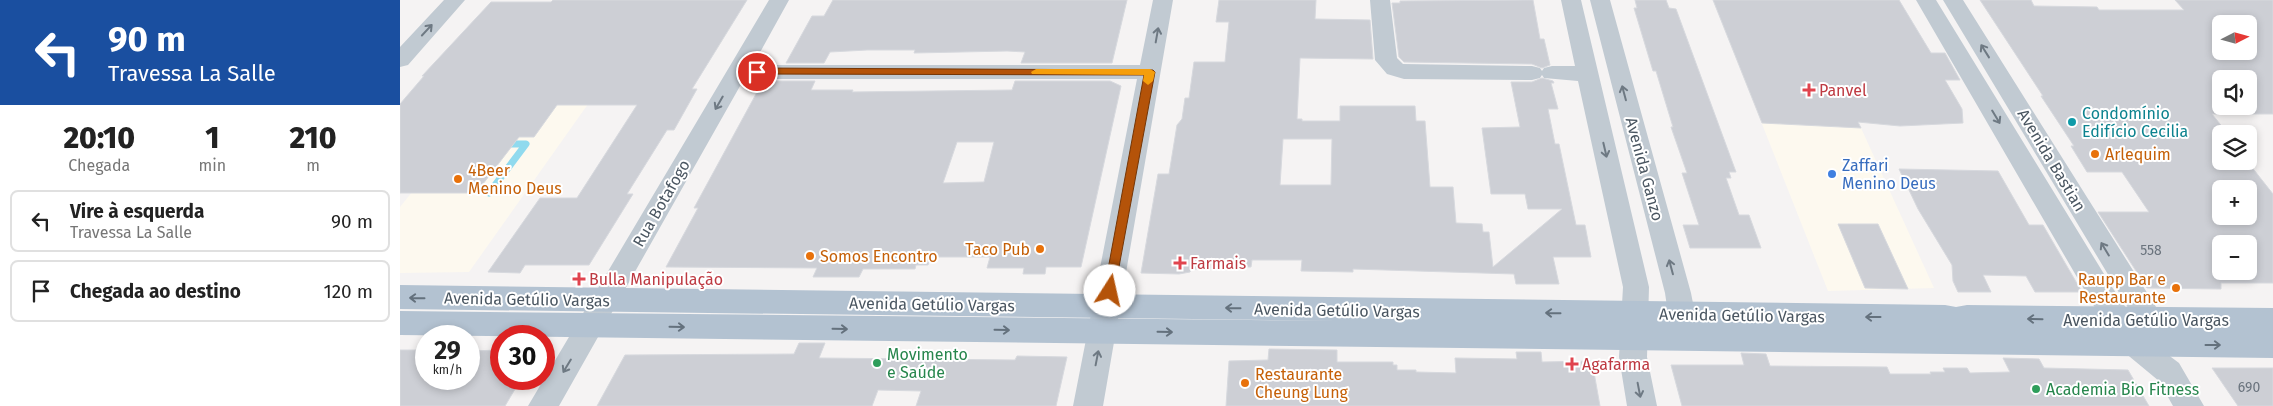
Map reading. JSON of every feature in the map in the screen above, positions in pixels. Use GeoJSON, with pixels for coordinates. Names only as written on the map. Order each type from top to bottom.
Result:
{"type":"FeatureCollection","features":[{"type":"Feature","properties":{"kind":"main road","name":"Avenida Getúlio Vargas"},"geometry":{"type":"LineString","coordinates":[[400,297],[605,300],[1116,319],[1684,327],[2273,345]]}},
{"type":"Feature","properties":{"kind":"main road","name":"Avenida Getúlio Vargas"},"geometry":{"type":"LineString","coordinates":[[400,323],[590,326],[1116,319]]}},
{"type":"Feature","properties":{"kind":"main road","name":"Avenida Getúlio Vargas"},"geometry":{"type":"LineString","coordinates":[[2147,340],[2273,320]]}},
{"type":"Feature","properties":{"kind":"street"},"geometry":{"type":"LineString","coordinates":[[400,60],[455,0]]}},
{"type":"Feature","properties":{"kind":"street","name":"Rua Botafogo"},"geometry":{"type":"LineString","coordinates":[[543,406],[779,0]]}},
{"type":"Feature","properties":{"kind":"street"},"geometry":{"type":"LineString","coordinates":[[1088,406],[1116,319],[1150,72],[1163,0]]}},
{"type":"Feature","properties":{"kind":"street"},"geometry":{"type":"LineString","coordinates":[[1380,0],[1386,60],[1394,69],[1404,72],[1587,74]]}},
{"type":"Feature","properties":{"kind":"street","name":"Avenida Ganzo"},"geometry":{"type":"LineString","coordinates":[[1570,0],[1636,287],[1633,357],[1642,406]]}},
{"type":"Feature","properties":{"kind":"street","name":"Avenida Ganzo"},"geometry":{"type":"LineString","coordinates":[[1600,0],[1676,283],[1684,327]]}},
{"type":"Feature","properties":{"kind":"street","name":"Avenida Bastian"},"geometry":{"type":"LineString","coordinates":[[1926,0],[1976,85],[2147,340]]}},
{"type":"Feature","properties":{"kind":"street","name":"Avenida Bastian"},"geometry":{"type":"LineString","coordinates":[[1953,0],[2007,85],[2147,340]]}},
{"type":"Feature","properties":{"kind":"street"},"geometry":{"type":"LineString","coordinates":[[1576,24],[1606,24]]}},
{"type":"Feature","properties":{"kind":"street"},"geometry":{"type":"LineString","coordinates":[[737,72],[1150,72]]}},
{"type":"Feature","properties":{"kind":"street"},"geometry":{"type":"LineString","coordinates":[[1976,85],[2007,85]]}},
{"type":"Feature","properties":{"kind":"street"},"geometry":{"type":"LineString","coordinates":[[2147,340],[2189,406]]}},
{"type":"Feature","properties":{"kind":"shaded area"},"geometry":{"type":"Polygon","coordinates":[[[567,0],[747,0],[717,49],[627,49],[469,272],[400,273],[400,207],[567,0]]]}},
{"type":"Feature","properties":{"kind":"shaded area","name":"Zaffari Menino Deus"},"geometry":{"type":"Polygon","coordinates":[[[1713,0],[1799,0],[1861,128],[1934,288],[1828,291],[1713,0]]]}},
{"type":"Feature","properties":{"kind":"building"},"geometry":{"type":"Polygon","coordinates":[[[553,0],[747,0],[692,89],[697,89],[674,130],[667,130],[627,194],[633,194],[589,265],[525,265],[520,273],[488,272],[540,198],[577,198],[637,105],[557,105],[534,137],[519,137],[476,193],[400,193],[400,104],[424,76],[422,76],[491,2],[551,2],[553,0]]]}},
{"type":"Feature","properties":{"kind":"building"},"geometry":{"type":"Polygon","coordinates":[[[833,0],[1127,0],[1112,63],[1021,63],[1025,52],[1007,51],[914,53],[915,50],[867,50],[830,52],[824,63],[786,63],[812,16],[824,16],[833,0]]]}},
{"type":"Feature","properties":{"kind":"building"},"geometry":{"type":"Polygon","coordinates":[[[1219,0],[1316,0],[1315,19],[1370,20],[1373,59],[1300,58],[1297,119],[1302,119],[1302,121],[1340,121],[1340,106],[1415,106],[1416,121],[1425,121],[1430,187],[1453,187],[1456,223],[1482,224],[1483,232],[1489,232],[1493,267],[1562,209],[1528,209],[1525,194],[1491,194],[1482,128],[1520,127],[1511,82],[1532,82],[1542,78],[1553,81],[1554,83],[1551,83],[1558,109],[1548,109],[1555,144],[1559,144],[1576,225],[1585,225],[1591,257],[1553,257],[1559,284],[1516,284],[1514,274],[1353,269],[1353,272],[1301,271],[1302,260],[1252,260],[1251,267],[1238,267],[1238,269],[1191,269],[1190,272],[1179,274],[1141,273],[1158,174],[1169,174],[1177,125],[1182,119],[1185,98],[1189,98],[1194,62],[1225,62],[1229,22],[1216,22],[1219,0]],[[1283,139],[1280,185],[1331,185],[1332,139],[1283,139]]]}},
{"type":"Feature","properties":{"kind":"building"},"geometry":{"type":"Polygon","coordinates":[[[1533,0],[1540,39],[1544,39],[1550,65],[1542,68],[1532,64],[1404,62],[1399,57],[1392,3],[1400,3],[1400,1],[1533,0]]]}},
{"type":"Feature","properties":{"kind":"building"},"geometry":{"type":"Polygon","coordinates":[[[1635,0],[1666,0],[1669,8],[1676,9],[1736,172],[1729,172],[1731,178],[1726,178],[1739,215],[1749,215],[1761,248],[1690,248],[1683,225],[1699,225],[1682,173],[1687,173],[1671,127],[1673,127],[1656,71],[1653,71],[1634,8],[1637,8],[1635,0]]]}},
{"type":"Feature","properties":{"kind":"building"},"geometry":{"type":"Polygon","coordinates":[[[1713,0],[1899,0],[1931,53],[1945,53],[1960,80],[1945,80],[1962,109],[1963,123],[1900,126],[1858,122],[1861,128],[1762,123],[1713,0]]]}},
{"type":"Feature","properties":{"kind":"building"},"geometry":{"type":"Polygon","coordinates":[[[1980,0],[2031,0],[2034,6],[2097,7],[2099,10],[2184,10],[2175,0],[2273,0],[2273,114],[2257,114],[2257,70],[2212,70],[2212,115],[2221,125],[2212,125],[2212,170],[2254,170],[2273,194],[2273,283],[2221,283],[2221,289],[2147,288],[2098,212],[2149,212],[2122,172],[2087,172],[2071,146],[2074,146],[2041,96],[2043,96],[1980,0]]]}},
{"type":"Feature","properties":{"kind":"building"},"geometry":{"type":"Polygon","coordinates":[[[776,81],[815,81],[811,90],[853,90],[852,92],[1012,90],[1015,81],[1110,81],[1121,86],[1081,267],[1046,267],[1045,274],[1023,274],[1024,268],[987,268],[990,257],[931,257],[928,265],[916,265],[915,269],[863,269],[859,277],[813,277],[817,268],[666,267],[698,208],[694,208],[762,83],[775,83],[776,81]],[[957,142],[943,183],[984,182],[994,142],[957,142]]]}},
{"type":"Feature","properties":{"kind":"building"},"geometry":{"type":"Polygon","coordinates":[[[1899,169],[1998,171],[2029,225],[2043,225],[2082,292],[2035,292],[2026,276],[1983,275],[1991,292],[1958,292],[1953,281],[1952,265],[1918,209],[1899,169]]]}},
{"type":"Feature","properties":{"kind":"building"},"geometry":{"type":"Polygon","coordinates":[[[1838,224],[1878,224],[1908,289],[1865,288],[1838,224]]]}},
{"type":"Feature","properties":{"kind":"building"},"geometry":{"type":"Polygon","coordinates":[[[799,343],[825,343],[819,358],[1015,360],[1017,356],[1067,357],[1056,406],[916,406],[921,391],[878,390],[872,406],[597,406],[625,355],[794,354],[799,343]]]}},
{"type":"Feature","properties":{"kind":"building"},"geometry":{"type":"Polygon","coordinates":[[[1269,349],[1337,350],[1337,362],[1393,362],[1393,365],[1397,365],[1397,370],[1456,373],[1455,358],[1517,359],[1516,352],[1541,352],[1542,362],[1592,361],[1600,406],[1226,406],[1229,361],[1268,360],[1269,349]]]}},
{"type":"Feature","properties":{"kind":"building"},"geometry":{"type":"Polygon","coordinates":[[[400,350],[415,350],[415,390],[480,390],[480,351],[490,350],[490,390],[514,390],[505,406],[400,406],[400,350]]]}},
{"type":"Feature","properties":{"kind":"building"},"geometry":{"type":"Polygon","coordinates":[[[1741,353],[1766,354],[1770,366],[1887,367],[1890,374],[1931,374],[1930,372],[1945,372],[1943,368],[1967,368],[1970,373],[2010,372],[2003,358],[2039,359],[2044,368],[2128,370],[2149,406],[1682,406],[1671,365],[1744,365],[1741,353]]]}},
{"type":"Feature","properties":{"kind":"building"},"geometry":{"type":"Polygon","coordinates":[[[2212,368],[2273,368],[2273,406],[2238,406],[2212,368]]]}},
{"type":"Feature","properties":{"kind":"waterway"},"geometry":{"type":"LineString","coordinates":[[489,193],[526,144],[505,144]]}},
{"type":"Feature","properties":{"kind":"slow traffic"},"geometry":{"type":"LineString","coordinates":[[1036,72],[1150,72],[1148,81]]}},
{"type":"Feature","properties":{"kind":"place","name":"Panvel"},"geometry":{"type":"Point","coordinates":[1809,90]}},
{"type":"Feature","properties":{"kind":"place","name":"Condomínio Edifício Cecilia"},"geometry":{"type":"Point","coordinates":[2072,122]}},
{"type":"Feature","properties":{"kind":"place","name":"Arlequim"},"geometry":{"type":"Point","coordinates":[2095,154]}},
{"type":"Feature","properties":{"kind":"place","name":"Zaffari Menino Deus"},"geometry":{"type":"Point","coordinates":[1832,174]}},
{"type":"Feature","properties":{"kind":"place","name":"4Beer Menino Deus"},"geometry":{"type":"Point","coordinates":[458,179]}},
{"type":"Feature","properties":{"kind":"place","name":"Taco Pub"},"geometry":{"type":"Point","coordinates":[1040,249]}},
{"type":"Feature","properties":{"kind":"place","name":"Somos Encontro"},"geometry":{"type":"Point","coordinates":[810,256]}},
{"type":"Feature","properties":{"kind":"place","name":"Farmais"},"geometry":{"type":"Point","coordinates":[1180,263]}},
{"type":"Feature","properties":{"kind":"place","name":"Bulla Manipulação"},"geometry":{"type":"Point","coordinates":[579,279]}},
{"type":"Feature","properties":{"kind":"place","name":"Raupp Bar e Restaurante"},"geometry":{"type":"Point","coordinates":[2176,288]}},
{"type":"Feature","properties":{"kind":"place","name":"Movimento e Saúde"},"geometry":{"type":"Point","coordinates":[877,363]}},
{"type":"Feature","properties":{"kind":"place","name":"Agafarma"},"geometry":{"type":"Point","coordinates":[1572,364]}},
{"type":"Feature","properties":{"kind":"place","name":"Restaurante Cheung Lung"},"geometry":{"type":"Point","coordinates":[1245,383]}},
{"type":"Feature","properties":{"kind":"place","name":"Academia Bio Fitness"},"geometry":{"type":"Point","coordinates":[2036,389]}},
{"type":"Feature","properties":{"kind":"route"},"geometry":{"type":"LineString","coordinates":[[757,72],[1150,72],[1110,291]]}}]}
